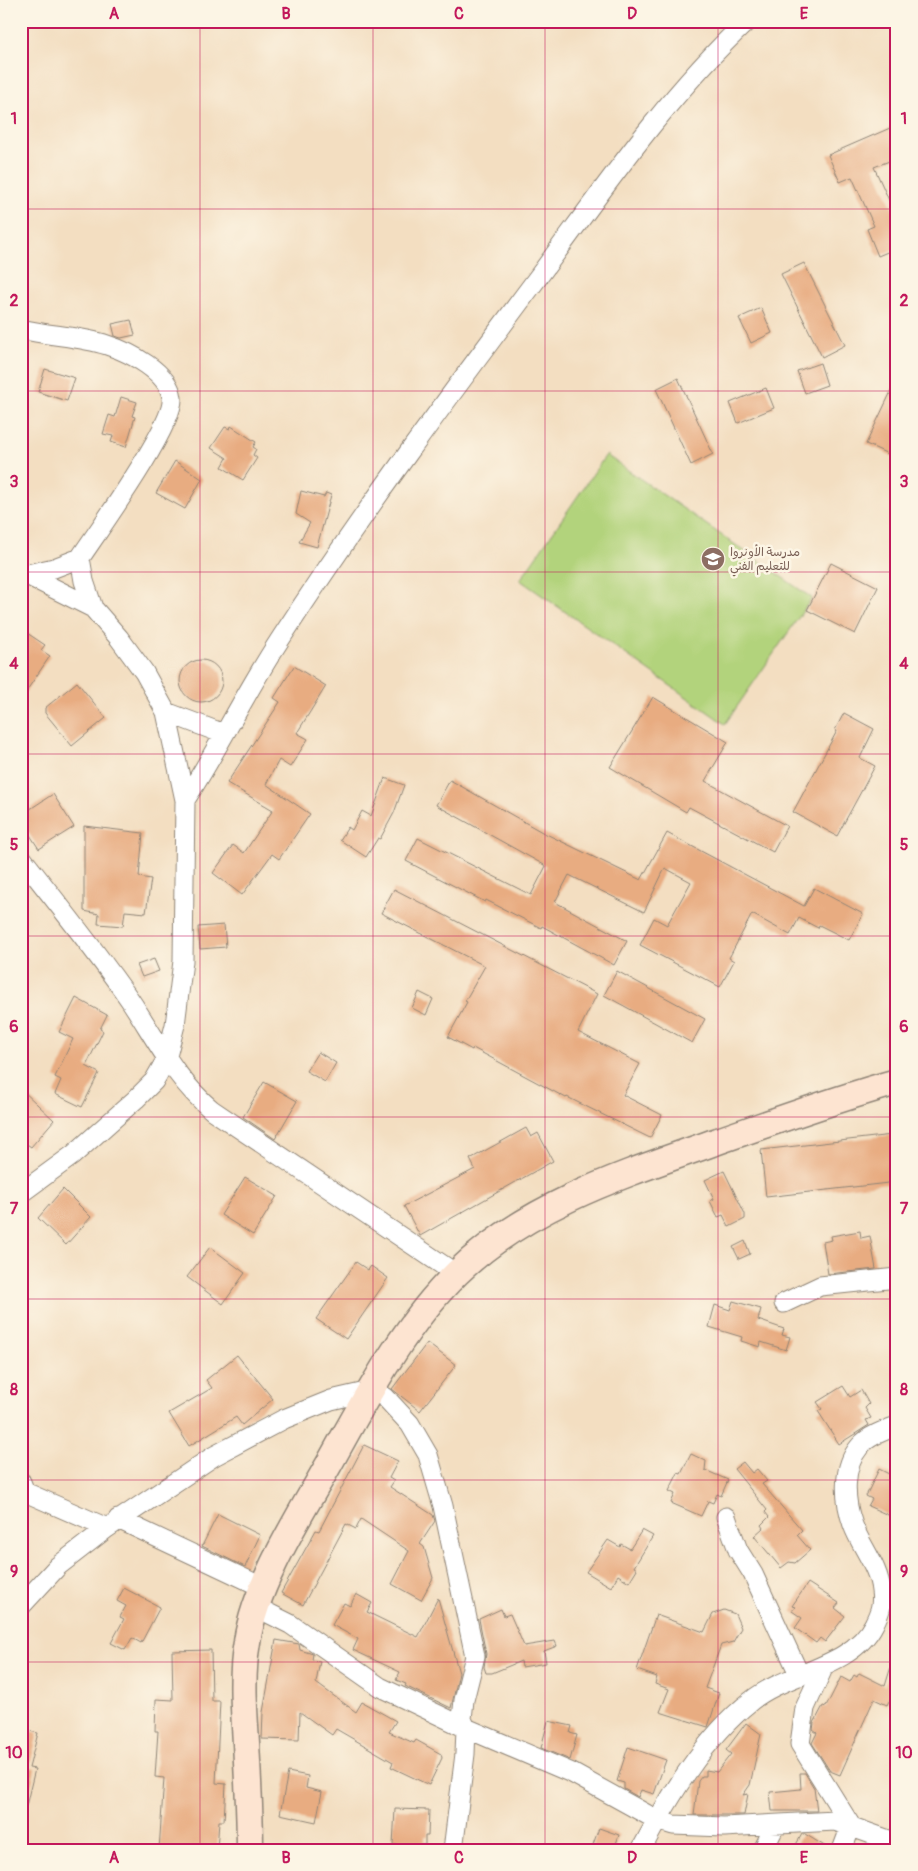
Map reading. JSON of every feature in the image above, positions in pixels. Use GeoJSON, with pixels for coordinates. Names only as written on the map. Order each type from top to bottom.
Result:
{"type":"FeatureCollection","features":[{"type":"Feature","properties":{"kind":"main road"},"geometry":{"type":"LineString","coordinates":[[250,1850],[244,1682],[247,1638],[260,1598],[314,1490],[370,1391],[412,1327],[456,1274],[510,1230],[544,1210],[654,1164],[839,1098],[897,1082]]}},
{"type":"Feature","properties":{"kind":"street"},"geometry":{"type":"LineString","coordinates":[[185,800],[279,640],[349,534],[482,350],[616,173],[672,102],[747,21]]}},
{"type":"Feature","properties":{"kind":"street"},"geometry":{"type":"LineString","coordinates":[[21,329],[106,344],[128,353],[142,361],[160,377],[169,387],[172,399],[163,427],[80,558],[54,568],[25,573]]}},
{"type":"Feature","properties":{"kind":"street"},"geometry":{"type":"LineString","coordinates":[[80,558],[84,581],[93,608]]}},
{"type":"Feature","properties":{"kind":"street"},"geometry":{"type":"LineString","coordinates":[[21,1193],[72,1155],[136,1099],[154,1081],[166,1060],[175,1026],[182,961],[185,800],[166,712],[144,672],[120,638],[93,608],[25,573]]}},
{"type":"Feature","properties":{"kind":"street"},"geometry":{"type":"LineString","coordinates":[[166,712],[224,734]]}},
{"type":"Feature","properties":{"kind":"street"},"geometry":{"type":"LineString","coordinates":[[21,857],[130,1000],[166,1060],[186,1086],[212,1110],[456,1274]]}},
{"type":"Feature","properties":{"kind":"street"},"geometry":{"type":"LineString","coordinates":[[784,1303],[820,1286],[897,1278]]}},
{"type":"Feature","properties":{"kind":"street"},"geometry":{"type":"LineString","coordinates":[[21,1606],[58,1566],[113,1524],[208,1460],[284,1419],[331,1400],[370,1391],[385,1397],[410,1424],[424,1444],[428,1455],[443,1506],[476,1656],[464,1700],[462,1719],[466,1728],[453,1850]]}},
{"type":"Feature","properties":{"kind":"street"},"geometry":{"type":"LineString","coordinates":[[641,1850],[657,1820],[719,1731],[751,1700],[777,1685],[824,1666],[854,1646],[871,1630],[882,1609],[881,1590],[876,1571],[853,1525],[846,1496],[847,1470],[860,1445],[884,1430],[897,1426]]}},
{"type":"Feature","properties":{"kind":"street"},"geometry":{"type":"LineString","coordinates":[[23,1494],[113,1524],[260,1598],[290,1624],[380,1687],[466,1728],[572,1773],[657,1820],[673,1825],[775,1826],[835,1821],[897,1843]]}},
{"type":"Feature","properties":{"kind":"street"},"geometry":{"type":"LineString","coordinates":[[726,1517],[738,1550],[753,1574],[800,1676]]}},
{"type":"Feature","properties":{"kind":"street"},"geometry":{"type":"LineString","coordinates":[[824,1666],[805,1708],[800,1744],[851,1826]]}},
{"type":"Feature","properties":{"kind":"street"},"geometry":{"type":"LineString","coordinates":[[763,1850],[775,1826]]}},
{"type":"Feature","properties":{"kind":"street"},"geometry":{"type":"LineString","coordinates":[[842,1850],[851,1826]]}},
{"type":"Feature","properties":{"kind":"green space"},"geometry":{"type":"Polygon","coordinates":[[[606,455],[812,598],[725,724],[520,580],[606,455]]]}},
{"type":"Feature","properties":{"kind":"building"},"geometry":{"type":"Polygon","coordinates":[[[897,125],[897,158],[874,167],[897,218],[897,248],[878,256],[867,229],[874,226],[852,177],[840,182],[828,155],[897,125]]]}},
{"type":"Feature","properties":{"kind":"building"},"geometry":{"type":"Polygon","coordinates":[[[804,263],[845,345],[822,357],[781,274],[804,263]]]}},
{"type":"Feature","properties":{"kind":"building"},"geometry":{"type":"Polygon","coordinates":[[[761,308],[772,333],[751,343],[739,318],[761,308]]]}},
{"type":"Feature","properties":{"kind":"building"},"geometry":{"type":"Polygon","coordinates":[[[131,320],[135,335],[121,338],[115,336],[112,324],[131,320]]]}},
{"type":"Feature","properties":{"kind":"building"},"geometry":{"type":"Polygon","coordinates":[[[820,363],[827,385],[805,393],[797,371],[820,363]]]}},
{"type":"Feature","properties":{"kind":"building"},"geometry":{"type":"Polygon","coordinates":[[[45,369],[75,378],[67,401],[38,392],[45,369]]]}},
{"type":"Feature","properties":{"kind":"building"},"geometry":{"type":"Polygon","coordinates":[[[678,378],[713,454],[691,465],[656,389],[678,378]]]}},
{"type":"Feature","properties":{"kind":"building"},"geometry":{"type":"Polygon","coordinates":[[[897,379],[897,458],[866,444],[897,379]]]}},
{"type":"Feature","properties":{"kind":"building"},"geometry":{"type":"Polygon","coordinates":[[[766,388],[774,408],[738,423],[730,403],[766,388]]]}},
{"type":"Feature","properties":{"kind":"building"},"geometry":{"type":"Polygon","coordinates":[[[121,397],[137,402],[132,416],[135,417],[126,447],[111,442],[113,436],[103,434],[109,415],[115,417],[121,397]]]}},
{"type":"Feature","properties":{"kind":"building"},"geometry":{"type":"Polygon","coordinates":[[[231,426],[256,442],[253,447],[256,449],[253,455],[257,458],[243,480],[222,467],[227,458],[211,448],[225,427],[230,429],[231,426]]]}},
{"type":"Feature","properties":{"kind":"building"},"geometry":{"type":"Polygon","coordinates":[[[175,461],[202,479],[185,509],[156,493],[175,461]]]}},
{"type":"Feature","properties":{"kind":"building"},"geometry":{"type":"Polygon","coordinates":[[[301,491],[324,497],[326,493],[331,495],[317,547],[299,542],[310,523],[296,514],[301,491]]]}},
{"type":"Feature","properties":{"kind":"building"},"geometry":{"type":"Polygon","coordinates":[[[831,563],[878,587],[855,634],[807,610],[831,563]]]}},
{"type":"Feature","properties":{"kind":"building"},"geometry":{"type":"Polygon","coordinates":[[[21,629],[45,645],[41,650],[50,656],[21,699],[21,629]]]}},
{"type":"Feature","properties":{"kind":"building"},"geometry":{"type":"Polygon","coordinates":[[[205,660],[213,663],[219,669],[222,681],[219,693],[213,699],[197,702],[189,699],[183,693],[180,677],[183,669],[189,663],[205,660]]]}},
{"type":"Feature","properties":{"kind":"building"},"geometry":{"type":"Polygon","coordinates":[[[294,666],[326,686],[297,733],[308,739],[290,767],[279,760],[266,784],[310,814],[279,859],[272,854],[242,895],[213,873],[233,845],[244,853],[273,810],[227,783],[280,702],[274,698],[294,666]]]}},
{"type":"Feature","properties":{"kind":"building"},"geometry":{"type":"Polygon","coordinates":[[[77,682],[106,718],[72,746],[45,713],[45,708],[77,682]]]}},
{"type":"Feature","properties":{"kind":"building"},"geometry":{"type":"Polygon","coordinates":[[[653,697],[728,742],[705,781],[787,826],[773,852],[689,807],[686,812],[610,767],[653,697]]]}},
{"type":"Feature","properties":{"kind":"building"},"geometry":{"type":"Polygon","coordinates":[[[844,713],[874,729],[860,758],[875,766],[837,836],[793,812],[837,731],[835,730],[844,713]]]}},
{"type":"Feature","properties":{"kind":"building"},"geometry":{"type":"Polygon","coordinates":[[[385,778],[404,785],[394,813],[380,839],[378,838],[366,857],[340,840],[348,827],[352,830],[362,811],[371,816],[385,778]]]}},
{"type":"Feature","properties":{"kind":"building"},"geometry":{"type":"Polygon","coordinates":[[[450,780],[542,832],[641,880],[667,833],[804,906],[814,888],[863,914],[849,940],[819,925],[818,928],[799,918],[790,935],[752,914],[729,958],[734,961],[720,987],[640,945],[654,918],[667,925],[691,882],[665,868],[644,912],[569,875],[555,902],[627,941],[614,965],[542,926],[541,928],[486,900],[485,902],[406,861],[418,838],[531,895],[546,866],[436,805],[450,780]]]}},
{"type":"Feature","properties":{"kind":"building"},"geometry":{"type":"Polygon","coordinates":[[[53,794],[74,827],[39,849],[21,821],[21,815],[53,794]]]}},
{"type":"Feature","properties":{"kind":"building"},"geometry":{"type":"Polygon","coordinates":[[[84,826],[143,833],[139,877],[151,879],[146,913],[125,911],[123,926],[98,924],[99,914],[84,911],[84,826]]]}},
{"type":"Feature","properties":{"kind":"building"},"geometry":{"type":"Polygon","coordinates":[[[394,889],[597,994],[578,1032],[640,1064],[623,1095],[662,1115],[650,1138],[566,1098],[473,1048],[472,1050],[448,1037],[467,1002],[465,1001],[485,966],[381,913],[394,889]]]}},
{"type":"Feature","properties":{"kind":"building"},"geometry":{"type":"Polygon","coordinates":[[[224,925],[226,947],[200,949],[198,927],[224,925]]]}},
{"type":"Feature","properties":{"kind":"building"},"geometry":{"type":"Polygon","coordinates":[[[154,959],[159,971],[142,977],[137,965],[154,959]]]}},
{"type":"Feature","properties":{"kind":"building"},"geometry":{"type":"Polygon","coordinates":[[[617,971],[705,1019],[692,1043],[604,995],[617,971]]]}},
{"type":"Feature","properties":{"kind":"building"},"geometry":{"type":"Polygon","coordinates":[[[419,992],[433,999],[426,1015],[412,1008],[419,992]]]}},
{"type":"Feature","properties":{"kind":"building"},"geometry":{"type":"Polygon","coordinates":[[[76,998],[107,1015],[100,1029],[103,1031],[86,1066],[99,1073],[82,1107],[55,1094],[61,1080],[55,1077],[73,1039],[59,1032],[76,998]]]}},
{"type":"Feature","properties":{"kind":"building"},"geometry":{"type":"Polygon","coordinates":[[[318,1052],[336,1063],[325,1082],[306,1071],[318,1052]]]}},
{"type":"Feature","properties":{"kind":"building"},"geometry":{"type":"Polygon","coordinates":[[[264,1082],[297,1101],[275,1139],[243,1117],[264,1082]]]}},
{"type":"Feature","properties":{"kind":"building"},"geometry":{"type":"Polygon","coordinates":[[[21,1089],[54,1120],[31,1147],[21,1140],[21,1089]]]}},
{"type":"Feature","properties":{"kind":"building"},"geometry":{"type":"Polygon","coordinates":[[[526,1128],[531,1137],[538,1133],[553,1161],[420,1236],[404,1206],[475,1169],[470,1159],[526,1128]]]}},
{"type":"Feature","properties":{"kind":"building"},"geometry":{"type":"Polygon","coordinates":[[[892,1135],[897,1182],[766,1197],[761,1150],[892,1135]]]}},
{"type":"Feature","properties":{"kind":"building"},"geometry":{"type":"Polygon","coordinates":[[[724,1171],[745,1214],[745,1219],[729,1227],[723,1215],[718,1217],[710,1201],[714,1199],[705,1180],[724,1171]]]}},
{"type":"Feature","properties":{"kind":"building"},"geometry":{"type":"Polygon","coordinates":[[[245,1177],[277,1196],[253,1235],[221,1215],[245,1177]]]}},
{"type":"Feature","properties":{"kind":"building"},"geometry":{"type":"Polygon","coordinates":[[[63,1189],[91,1217],[66,1245],[38,1218],[63,1189]]]}},
{"type":"Feature","properties":{"kind":"building"},"geometry":{"type":"Polygon","coordinates":[[[860,1231],[861,1238],[870,1236],[876,1269],[828,1274],[823,1242],[832,1240],[831,1236],[860,1231]]]}},
{"type":"Feature","properties":{"kind":"building"},"geometry":{"type":"Polygon","coordinates":[[[745,1241],[750,1254],[739,1259],[733,1247],[745,1241]]]}},
{"type":"Feature","properties":{"kind":"building"},"geometry":{"type":"Polygon","coordinates":[[[210,1247],[245,1273],[223,1304],[187,1277],[210,1247]]]}},
{"type":"Feature","properties":{"kind":"building"},"geometry":{"type":"Polygon","coordinates":[[[356,1262],[368,1270],[371,1266],[388,1278],[346,1339],[316,1319],[356,1262]]]}},
{"type":"Feature","properties":{"kind":"building"},"geometry":{"type":"Polygon","coordinates":[[[733,1301],[761,1309],[758,1320],[784,1329],[782,1335],[790,1337],[786,1350],[761,1342],[760,1347],[741,1341],[742,1337],[709,1327],[715,1305],[730,1310],[733,1301]]]}},
{"type":"Feature","properties":{"kind":"building"},"geometry":{"type":"Polygon","coordinates":[[[427,1343],[456,1365],[420,1411],[392,1389],[427,1343]]]}},
{"type":"Feature","properties":{"kind":"building"},"geometry":{"type":"Polygon","coordinates":[[[237,1355],[273,1399],[242,1425],[236,1417],[189,1446],[169,1413],[212,1388],[206,1380],[237,1355]]]}},
{"type":"Feature","properties":{"kind":"building"},"geometry":{"type":"Polygon","coordinates":[[[843,1386],[850,1397],[861,1390],[869,1404],[865,1408],[871,1418],[866,1420],[869,1425],[839,1444],[818,1411],[822,1409],[817,1402],[843,1386]]]}},
{"type":"Feature","properties":{"kind":"building"},"geometry":{"type":"Polygon","coordinates":[[[364,1445],[398,1461],[389,1478],[394,1481],[390,1487],[433,1515],[435,1521],[420,1544],[424,1547],[433,1578],[421,1600],[392,1584],[409,1551],[361,1519],[356,1529],[346,1524],[303,1605],[281,1593],[316,1530],[319,1531],[364,1445]]]}},
{"type":"Feature","properties":{"kind":"building"},"geometry":{"type":"Polygon","coordinates":[[[691,1454],[706,1461],[705,1470],[728,1480],[721,1496],[717,1494],[713,1503],[708,1501],[701,1516],[671,1503],[675,1494],[669,1491],[678,1473],[681,1474],[691,1454]]]}},
{"type":"Feature","properties":{"kind":"building"},"geometry":{"type":"Polygon","coordinates":[[[743,1462],[752,1473],[757,1469],[767,1481],[762,1484],[802,1530],[797,1535],[810,1550],[795,1563],[789,1562],[781,1568],[754,1536],[763,1528],[761,1525],[769,1517],[765,1512],[767,1510],[734,1469],[743,1462]]]}},
{"type":"Feature","properties":{"kind":"building"},"geometry":{"type":"Polygon","coordinates":[[[879,1469],[897,1478],[897,1519],[868,1506],[872,1499],[866,1496],[879,1469]]]}},
{"type":"Feature","properties":{"kind":"building"},"geometry":{"type":"Polygon","coordinates":[[[218,1514],[260,1535],[245,1567],[202,1546],[218,1514]]]}},
{"type":"Feature","properties":{"kind":"building"},"geometry":{"type":"Polygon","coordinates":[[[642,1530],[653,1536],[634,1567],[637,1569],[629,1582],[618,1575],[611,1587],[586,1572],[608,1540],[620,1547],[621,1544],[630,1549],[642,1530]]]}},
{"type":"Feature","properties":{"kind":"building"},"geometry":{"type":"Polygon","coordinates":[[[808,1583],[839,1603],[835,1608],[845,1616],[825,1642],[820,1638],[816,1643],[795,1628],[802,1618],[792,1611],[795,1607],[792,1606],[808,1583]]]}},
{"type":"Feature","properties":{"kind":"building"},"geometry":{"type":"Polygon","coordinates":[[[124,1588],[160,1607],[141,1643],[132,1638],[125,1650],[111,1643],[124,1619],[120,1617],[126,1606],[117,1601],[124,1588]]]}},
{"type":"Feature","properties":{"kind":"building"},"geometry":{"type":"Polygon","coordinates":[[[356,1594],[372,1603],[367,1612],[418,1637],[438,1598],[459,1673],[451,1708],[396,1680],[400,1672],[353,1650],[358,1639],[332,1625],[344,1603],[350,1606],[356,1594]]]}},
{"type":"Feature","properties":{"kind":"building"},"geometry":{"type":"Polygon","coordinates":[[[501,1609],[504,1616],[510,1614],[524,1646],[555,1641],[557,1646],[544,1651],[546,1663],[522,1667],[521,1661],[492,1673],[486,1673],[484,1667],[486,1654],[479,1619],[501,1609]]]}},
{"type":"Feature","properties":{"kind":"building"},"geometry":{"type":"Polygon","coordinates":[[[724,1610],[735,1614],[741,1628],[733,1642],[721,1645],[705,1688],[719,1693],[708,1727],[660,1712],[669,1689],[655,1684],[657,1677],[637,1670],[656,1615],[704,1632],[713,1614],[724,1610]]]}},
{"type":"Feature","properties":{"kind":"building"},"geometry":{"type":"Polygon","coordinates":[[[276,1640],[299,1644],[300,1650],[313,1654],[312,1660],[320,1661],[316,1683],[356,1712],[362,1702],[396,1721],[389,1732],[414,1743],[416,1740],[441,1754],[442,1758],[429,1785],[391,1767],[393,1762],[336,1729],[332,1735],[300,1712],[299,1740],[262,1739],[263,1712],[276,1640]]]}},
{"type":"Feature","properties":{"kind":"building"},"geometry":{"type":"Polygon","coordinates":[[[211,1650],[212,1701],[220,1701],[216,1783],[226,1784],[224,1821],[219,1821],[217,1850],[159,1850],[164,1778],[155,1777],[158,1731],[155,1731],[156,1699],[173,1700],[172,1651],[211,1650]]]}},
{"type":"Feature","properties":{"kind":"building"},"geometry":{"type":"Polygon","coordinates":[[[894,1657],[897,1657],[897,1704],[889,1701],[887,1705],[874,1699],[840,1775],[830,1771],[812,1743],[817,1733],[813,1730],[814,1723],[823,1706],[826,1707],[841,1677],[850,1682],[854,1675],[857,1677],[859,1673],[885,1686],[894,1657]]]}},
{"type":"Feature","properties":{"kind":"building"},"geometry":{"type":"Polygon","coordinates":[[[548,1721],[572,1726],[570,1733],[577,1735],[570,1760],[541,1748],[548,1721]]]}},
{"type":"Feature","properties":{"kind":"building"},"geometry":{"type":"Polygon","coordinates":[[[746,1723],[761,1734],[750,1785],[743,1795],[748,1794],[744,1815],[694,1815],[698,1781],[702,1776],[706,1776],[706,1770],[717,1772],[731,1754],[726,1750],[746,1723]]]}},
{"type":"Feature","properties":{"kind":"building"},"geometry":{"type":"Polygon","coordinates":[[[21,1729],[38,1733],[29,1768],[35,1769],[26,1806],[21,1805],[21,1729]]]}},
{"type":"Feature","properties":{"kind":"building"},"geometry":{"type":"Polygon","coordinates":[[[628,1747],[666,1760],[654,1794],[641,1790],[638,1797],[624,1789],[624,1783],[617,1781],[628,1747]]]}},
{"type":"Feature","properties":{"kind":"building"},"geometry":{"type":"Polygon","coordinates":[[[288,1772],[308,1776],[306,1788],[322,1792],[316,1822],[280,1814],[288,1772]]]}},
{"type":"Feature","properties":{"kind":"building"},"geometry":{"type":"Polygon","coordinates":[[[800,1773],[805,1773],[814,1788],[817,1811],[772,1811],[770,1792],[801,1789],[800,1773]]]}},
{"type":"Feature","properties":{"kind":"building"},"geometry":{"type":"Polygon","coordinates":[[[395,1809],[429,1810],[428,1836],[425,1836],[425,1845],[393,1845],[395,1809]]]}},
{"type":"Feature","properties":{"kind":"building"},"geometry":{"type":"Polygon","coordinates":[[[599,1828],[619,1835],[614,1850],[591,1850],[599,1828]]]}},
{"type":"Feature","properties":{"kind":"building"},"geometry":{"type":"Polygon","coordinates":[[[802,1834],[805,1834],[831,1850],[793,1850],[802,1834]]]}},
{"type":"Feature","properties":{"kind":"place","name":"مدرسة الأونروا للتعليم الفني"},"geometry":{"type":"Point","coordinates":[713,559]}}]}
